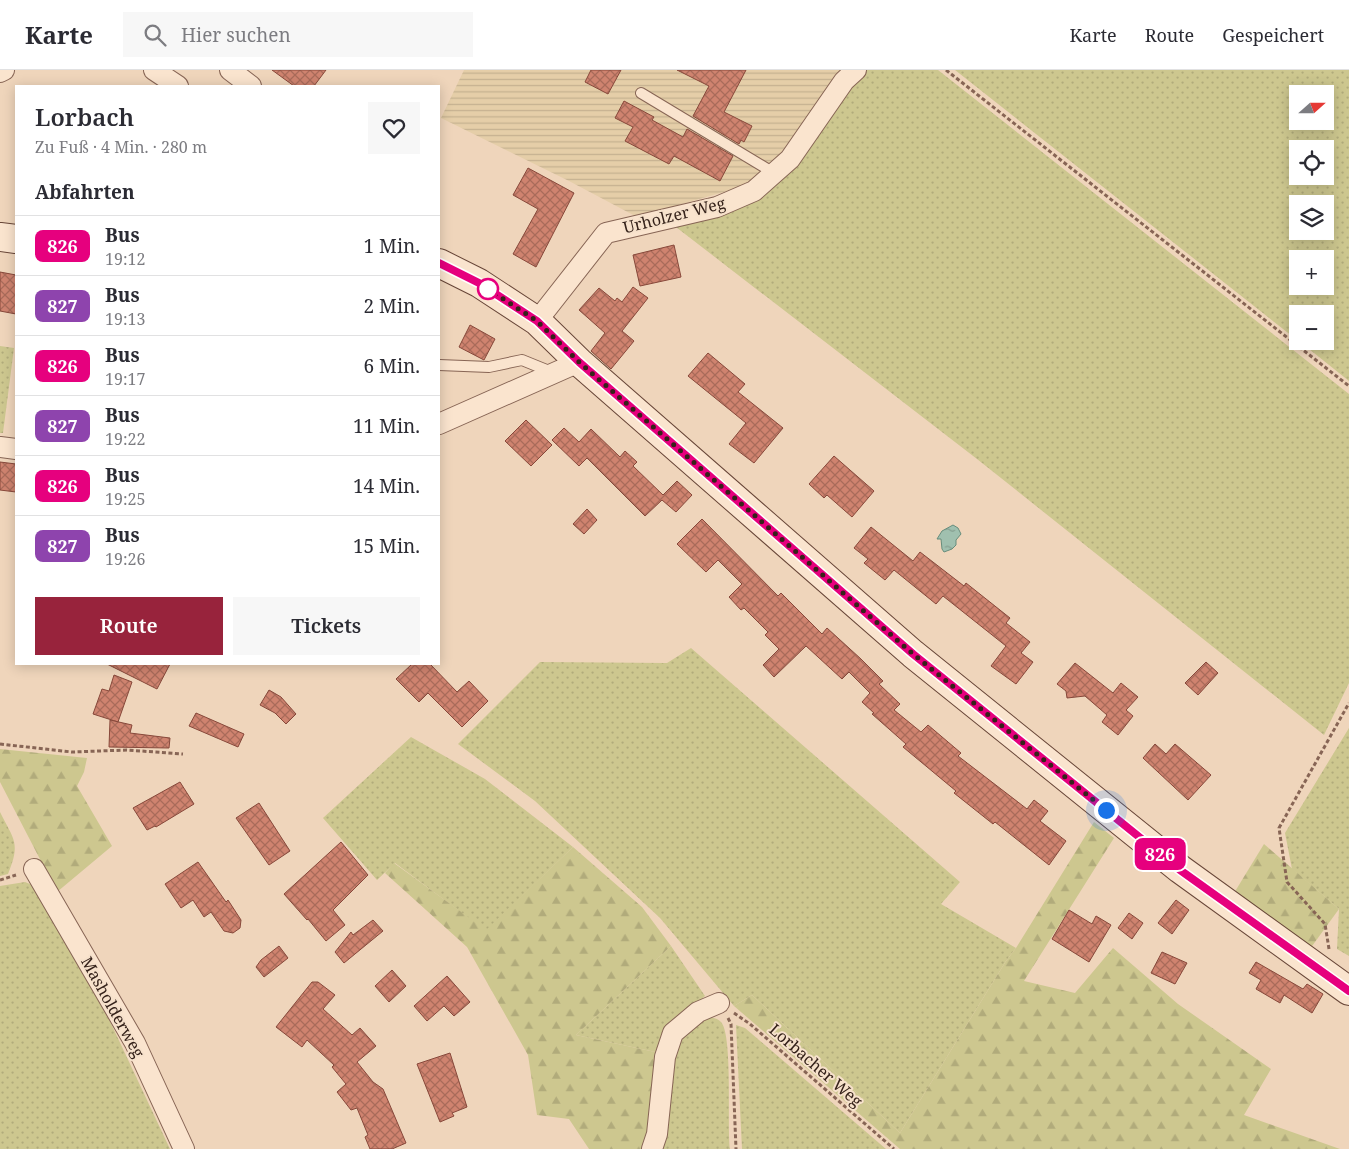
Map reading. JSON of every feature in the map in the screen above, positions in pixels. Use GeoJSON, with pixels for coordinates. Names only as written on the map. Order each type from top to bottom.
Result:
{"type":"FeatureCollection","features":[{"type":"Feature","properties":{"kind":"street"},"geometry":{"type":"LineString","coordinates":[[0,72],[4,70]]}},
{"type":"Feature","properties":{"kind":"street"},"geometry":{"type":"LineString","coordinates":[[154,70],[176,85]]}},
{"type":"Feature","properties":{"kind":"street"},"geometry":{"type":"LineString","coordinates":[[230,70],[250,85]]}},
{"type":"Feature","properties":{"kind":"street","name":"Urholzer Weg"},"geometry":{"type":"LineString","coordinates":[[537,321],[606,233],[717,207],[754,191],[790,159],[844,81],[856,70]]}},
{"type":"Feature","properties":{"kind":"street"},"geometry":{"type":"LineString","coordinates":[[0,237],[15,240]]}},
{"type":"Feature","properties":{"kind":"street"},"geometry":{"type":"LineString","coordinates":[[440,264],[479,283],[537,321],[567,368],[913,654],[1180,870],[1349,991]]}},
{"type":"Feature","properties":{"kind":"street"},"geometry":{"type":"LineString","coordinates":[[440,424],[567,368]]}},
{"type":"Feature","properties":{"kind":"street"},"geometry":{"type":"LineString","coordinates":[[0,447],[15,449]]}},
{"type":"Feature","properties":{"kind":"street","name":"Masholderweg"},"geometry":{"type":"LineString","coordinates":[[34,869],[135,1044],[184,1149]]}},
{"type":"Feature","properties":{"kind":"street"},"geometry":{"type":"LineString","coordinates":[[652,1149],[657,1134],[665,1057],[673,1033],[698,1012],[719,1003]]}},
{"type":"Feature","properties":{"kind":"lane"},"geometry":{"type":"LineString","coordinates":[[640,93],[774,173]]}},
{"type":"Feature","properties":{"kind":"lane"},"geometry":{"type":"LineString","coordinates":[[440,365],[489,367],[522,360],[567,368]]}},
{"type":"Feature","properties":{"kind":"path"},"geometry":{"type":"LineString","coordinates":[[946,70],[1349,386]]}},
{"type":"Feature","properties":{"kind":"path"},"geometry":{"type":"LineString","coordinates":[[1321,971],[1329,949],[1325,924],[1287,882],[1279,828],[1349,703]]}},
{"type":"Feature","properties":{"kind":"path"},"geometry":{"type":"LineString","coordinates":[[0,744],[72,752],[128,750],[183,754]]}},
{"type":"Feature","properties":{"kind":"path"},"geometry":{"type":"LineString","coordinates":[[719,1003],[731,1024],[736,1149]]}},
{"type":"Feature","properties":{"kind":"path","name":"Lorbacher Weg"},"geometry":{"type":"LineString","coordinates":[[719,1003],[750,1024],[894,1149]]}},
{"type":"Feature","properties":{"kind":"shaded area"},"geometry":{"type":"Polygon","coordinates":[[[464,70],[847,70],[785,156],[741,187],[637,217],[441,118],[464,70]]]}},
{"type":"Feature","properties":{"kind":"green space"},"geometry":{"type":"Polygon","coordinates":[[[864,70],[938,70],[1289,347],[1289,350],[1293,350],[1349,394],[1349,683],[1324,735],[977,459],[672,224],[761,197],[864,70]]]}},
{"type":"Feature","properties":{"kind":"green space"},"geometry":{"type":"Polygon","coordinates":[[[955,70],[1349,70],[1349,381],[1310,350],[1334,350],[1334,305],[1289,305],[1289,334],[955,70]]]}},
{"type":"Feature","properties":{"kind":"green space"},"geometry":{"type":"Polygon","coordinates":[[[0,346],[14,348],[3,433],[0,433],[0,346]]]}},
{"type":"Feature","properties":{"kind":"green space"},"geometry":{"type":"Polygon","coordinates":[[[691,648],[960,882],[941,904],[1016,948],[1006,961],[900,1133],[752,995],[734,1006],[660,918],[535,801],[458,744],[540,662],[667,663],[691,648]]]}},
{"type":"Feature","properties":{"kind":"green space"},"geometry":{"type":"Polygon","coordinates":[[[1349,728],[1349,956],[1337,949],[1339,909],[1292,869],[1285,833],[1349,728]]]}},
{"type":"Feature","properties":{"kind":"green space"},"geometry":{"type":"Polygon","coordinates":[[[411,737],[485,779],[573,847],[486,931],[395,863],[377,880],[323,818],[411,737]]]}},
{"type":"Feature","properties":{"kind":"green space"},"geometry":{"type":"Polygon","coordinates":[[[0,749],[87,758],[84,772],[77,786],[112,846],[57,892],[0,782],[0,749]]]}},
{"type":"Feature","properties":{"kind":"green space"},"geometry":{"type":"Polygon","coordinates":[[[0,812],[12,836],[15,848],[8,874],[0,876],[0,812]]]}},
{"type":"Feature","properties":{"kind":"green space"},"geometry":{"type":"Polygon","coordinates":[[[1094,822],[1114,838],[1024,981],[1075,993],[1113,948],[1178,1004],[1271,1069],[1244,1115],[1340,1149],[900,1149],[734,1006],[752,995],[900,1133],[1094,822]]]}},
{"type":"Feature","properties":{"kind":"green space"},"geometry":{"type":"Polygon","coordinates":[[[1264,844],[1339,909],[1307,953],[1231,898],[1264,844]]]}},
{"type":"Feature","properties":{"kind":"green space"},"geometry":{"type":"Polygon","coordinates":[[[573,847],[642,907],[671,946],[576,1035],[660,1053],[647,1149],[589,1149],[569,1119],[537,1115],[528,1055],[467,947],[385,873],[394,863],[486,930],[573,847]]]}},
{"type":"Feature","properties":{"kind":"green space"},"geometry":{"type":"Polygon","coordinates":[[[25,882],[40,888],[107,1015],[170,1149],[0,1149],[0,886],[25,882]]]}},
{"type":"Feature","properties":{"kind":"green space"},"geometry":{"type":"Polygon","coordinates":[[[671,946],[705,996],[668,1028],[660,1053],[576,1035],[671,946]]]}},
{"type":"Feature","properties":{"kind":"green space"},"geometry":{"type":"Polygon","coordinates":[[[702,1017],[719,1020],[725,1030],[728,1062],[730,1149],[658,1149],[676,1036],[702,1017]]]}},
{"type":"Feature","properties":{"kind":"green space"},"geometry":{"type":"Polygon","coordinates":[[[736,1025],[745,1028],[886,1149],[742,1149],[736,1025]]]}},
{"type":"Feature","properties":{"kind":"water"},"geometry":{"type":"Polygon","coordinates":[[[953,525],[958,528],[961,534],[956,540],[956,545],[944,552],[941,539],[937,539],[942,531],[953,525]]]}},
{"type":"Feature","properties":{"kind":"building"},"geometry":{"type":"Polygon","coordinates":[[[272,70],[326,70],[315,85],[293,85],[272,70]]]}},
{"type":"Feature","properties":{"kind":"building"},"geometry":{"type":"Polygon","coordinates":[[[591,70],[621,70],[608,94],[585,82],[591,70]]]}},
{"type":"Feature","properties":{"kind":"building"},"geometry":{"type":"Polygon","coordinates":[[[677,70],[746,70],[724,112],[752,126],[744,142],[741,140],[739,144],[693,116],[709,86],[677,70]]]}},
{"type":"Feature","properties":{"kind":"building"},"geometry":{"type":"Polygon","coordinates":[[[624,101],[654,117],[652,120],[683,137],[687,129],[733,156],[720,181],[674,156],[669,164],[625,141],[633,127],[615,118],[624,101]]]}},
{"type":"Feature","properties":{"kind":"building"},"geometry":{"type":"Polygon","coordinates":[[[528,168],[574,193],[536,267],[513,254],[538,209],[513,195],[528,168]]]}},
{"type":"Feature","properties":{"kind":"building"},"geometry":{"type":"Polygon","coordinates":[[[674,245],[681,277],[640,286],[633,255],[674,245]]]}},
{"type":"Feature","properties":{"kind":"building"},"geometry":{"type":"Polygon","coordinates":[[[0,272],[15,275],[15,314],[0,311],[0,272]]]}},
{"type":"Feature","properties":{"kind":"building"},"geometry":{"type":"Polygon","coordinates":[[[633,287],[648,298],[622,331],[634,341],[611,369],[591,351],[605,333],[579,310],[599,288],[615,301],[617,298],[622,302],[633,287]]]}},
{"type":"Feature","properties":{"kind":"building"},"geometry":{"type":"Polygon","coordinates":[[[470,325],[495,339],[484,360],[459,347],[470,325]]]}},
{"type":"Feature","properties":{"kind":"building"},"geometry":{"type":"Polygon","coordinates":[[[708,353],[745,384],[738,392],[783,428],[754,463],[729,444],[746,423],[688,376],[708,353]]]}},
{"type":"Feature","properties":{"kind":"building"},"geometry":{"type":"Polygon","coordinates":[[[526,420],[552,445],[531,466],[505,441],[526,420]]]}},
{"type":"Feature","properties":{"kind":"building"},"geometry":{"type":"Polygon","coordinates":[[[564,428],[579,442],[591,429],[620,457],[625,451],[637,462],[633,466],[663,495],[677,481],[692,495],[676,512],[662,500],[645,516],[587,458],[579,466],[552,440],[564,428]]]}},
{"type":"Feature","properties":{"kind":"building"},"geometry":{"type":"Polygon","coordinates":[[[834,456],[874,491],[852,517],[827,495],[824,498],[809,484],[834,456]]]}},
{"type":"Feature","properties":{"kind":"building"},"geometry":{"type":"Polygon","coordinates":[[[0,462],[15,464],[15,492],[0,490],[0,462]]]}},
{"type":"Feature","properties":{"kind":"building"},"geometry":{"type":"Polygon","coordinates":[[[587,509],[597,520],[584,534],[573,524],[587,509]]]}},
{"type":"Feature","properties":{"kind":"building"},"geometry":{"type":"Polygon","coordinates":[[[702,519],[778,596],[781,593],[822,634],[827,628],[861,659],[883,681],[879,684],[900,704],[894,710],[921,732],[928,725],[961,753],[958,756],[1027,809],[1034,800],[1048,811],[1040,821],[1066,841],[1049,865],[995,822],[993,824],[954,793],[956,791],[903,747],[906,744],[872,714],[874,713],[862,702],[870,693],[849,672],[842,679],[806,646],[774,677],[763,665],[779,649],[765,635],[768,632],[744,608],[741,610],[729,597],[742,584],[718,560],[706,572],[677,544],[702,519]]]}},
{"type":"Feature","properties":{"kind":"building"},"geometry":{"type":"Polygon","coordinates":[[[871,527],[913,561],[920,552],[964,586],[966,583],[1010,618],[1006,623],[1030,642],[1021,653],[1033,662],[1016,684],[991,666],[1006,646],[943,596],[936,604],[894,570],[885,580],[864,563],[868,559],[854,548],[871,527]]]}},
{"type":"Feature","properties":{"kind":"building"},"geometry":{"type":"Polygon","coordinates":[[[1206,662],[1218,673],[1198,695],[1185,683],[1206,662]]]}},
{"type":"Feature","properties":{"kind":"building"},"geometry":{"type":"Polygon","coordinates":[[[1075,663],[1113,693],[1121,683],[1138,697],[1126,710],[1133,716],[1118,735],[1102,722],[1107,715],[1085,696],[1067,698],[1066,691],[1057,684],[1075,663]]]}},
{"type":"Feature","properties":{"kind":"building"},"geometry":{"type":"Polygon","coordinates":[[[109,665],[169,665],[157,689],[109,665]]]}},
{"type":"Feature","properties":{"kind":"building"},"geometry":{"type":"Polygon","coordinates":[[[411,665],[431,665],[457,692],[469,681],[488,701],[462,727],[428,693],[419,702],[396,679],[411,665]]]}},
{"type":"Feature","properties":{"kind":"building"},"geometry":{"type":"Polygon","coordinates":[[[114,675],[132,682],[118,722],[93,714],[102,689],[109,691],[114,675]]]}},
{"type":"Feature","properties":{"kind":"building"},"geometry":{"type":"Polygon","coordinates":[[[269,690],[281,697],[296,714],[286,724],[275,713],[260,705],[269,690]]]}},
{"type":"Feature","properties":{"kind":"building"},"geometry":{"type":"Polygon","coordinates":[[[196,713],[244,734],[238,747],[189,726],[196,713]]]}},
{"type":"Feature","properties":{"kind":"building"},"geometry":{"type":"Polygon","coordinates":[[[110,720],[132,725],[130,733],[170,738],[169,748],[109,747],[110,720]]]}},
{"type":"Feature","properties":{"kind":"building"},"geometry":{"type":"Polygon","coordinates":[[[1155,744],[1166,754],[1175,744],[1211,775],[1188,800],[1143,758],[1155,744]]]}},
{"type":"Feature","properties":{"kind":"building"},"geometry":{"type":"Polygon","coordinates":[[[180,782],[194,804],[156,827],[147,830],[133,808],[180,782]]]}},
{"type":"Feature","properties":{"kind":"building"},"geometry":{"type":"Polygon","coordinates":[[[259,803],[290,851],[269,865],[236,818],[259,803]]]}},
{"type":"Feature","properties":{"kind":"building"},"geometry":{"type":"Polygon","coordinates":[[[341,842],[368,875],[333,910],[345,925],[326,941],[284,894],[341,842]]]}},
{"type":"Feature","properties":{"kind":"building"},"geometry":{"type":"Polygon","coordinates":[[[198,862],[241,920],[240,928],[233,933],[224,931],[211,912],[204,917],[193,900],[181,908],[165,884],[198,862]]]}},
{"type":"Feature","properties":{"kind":"building"},"geometry":{"type":"Polygon","coordinates":[[[1176,900],[1189,910],[1172,934],[1158,923],[1176,900]]]}},
{"type":"Feature","properties":{"kind":"building"},"geometry":{"type":"Polygon","coordinates":[[[1069,910],[1092,924],[1096,916],[1111,925],[1089,962],[1052,939],[1069,910]]]}},
{"type":"Feature","properties":{"kind":"building"},"geometry":{"type":"Polygon","coordinates":[[[1129,913],[1143,923],[1132,939],[1118,928],[1129,913]]]}},
{"type":"Feature","properties":{"kind":"building"},"geometry":{"type":"Polygon","coordinates":[[[373,920],[383,931],[344,963],[335,952],[351,932],[353,935],[373,920]]]}},
{"type":"Feature","properties":{"kind":"building"},"geometry":{"type":"Polygon","coordinates":[[[279,946],[288,958],[264,977],[256,967],[261,960],[279,946]]]}},
{"type":"Feature","properties":{"kind":"building"},"geometry":{"type":"Polygon","coordinates":[[[1162,952],[1187,963],[1175,984],[1151,973],[1162,952]]]}},
{"type":"Feature","properties":{"kind":"building"},"geometry":{"type":"Polygon","coordinates":[[[1256,962],[1303,989],[1307,984],[1323,994],[1312,1013],[1284,995],[1280,1003],[1256,989],[1261,980],[1249,973],[1256,962]]]}},
{"type":"Feature","properties":{"kind":"building"},"geometry":{"type":"Polygon","coordinates":[[[392,970],[406,986],[389,1002],[375,986],[392,970]]]}},
{"type":"Feature","properties":{"kind":"building"},"geometry":{"type":"Polygon","coordinates":[[[447,976],[470,1002],[454,1016],[444,1006],[427,1021],[414,1006],[447,976]]]}},
{"type":"Feature","properties":{"kind":"building"},"geometry":{"type":"Polygon","coordinates":[[[312,982],[318,982],[335,995],[323,1009],[352,1035],[360,1028],[376,1046],[357,1062],[373,1082],[383,1089],[406,1143],[392,1149],[370,1149],[365,1137],[368,1135],[357,1108],[351,1110],[337,1092],[346,1084],[332,1067],[334,1065],[307,1040],[302,1047],[276,1027],[312,982]]]}},
{"type":"Feature","properties":{"kind":"building"},"geometry":{"type":"Polygon","coordinates":[[[450,1053],[467,1107],[452,1113],[454,1116],[440,1122],[417,1064],[450,1053]]]}},
{"type":"Feature","properties":{"kind":"bus line","name":"826"},"geometry":{"type":"LineString","coordinates":[[440,264],[479,283],[537,321],[579,362],[913,654],[1180,870],[1349,991]]}},
{"type":"Feature","properties":{"kind":"route"},"geometry":{"type":"LineString","coordinates":[[488,289],[537,321],[579,362],[913,654],[1106,810]]}}]}
